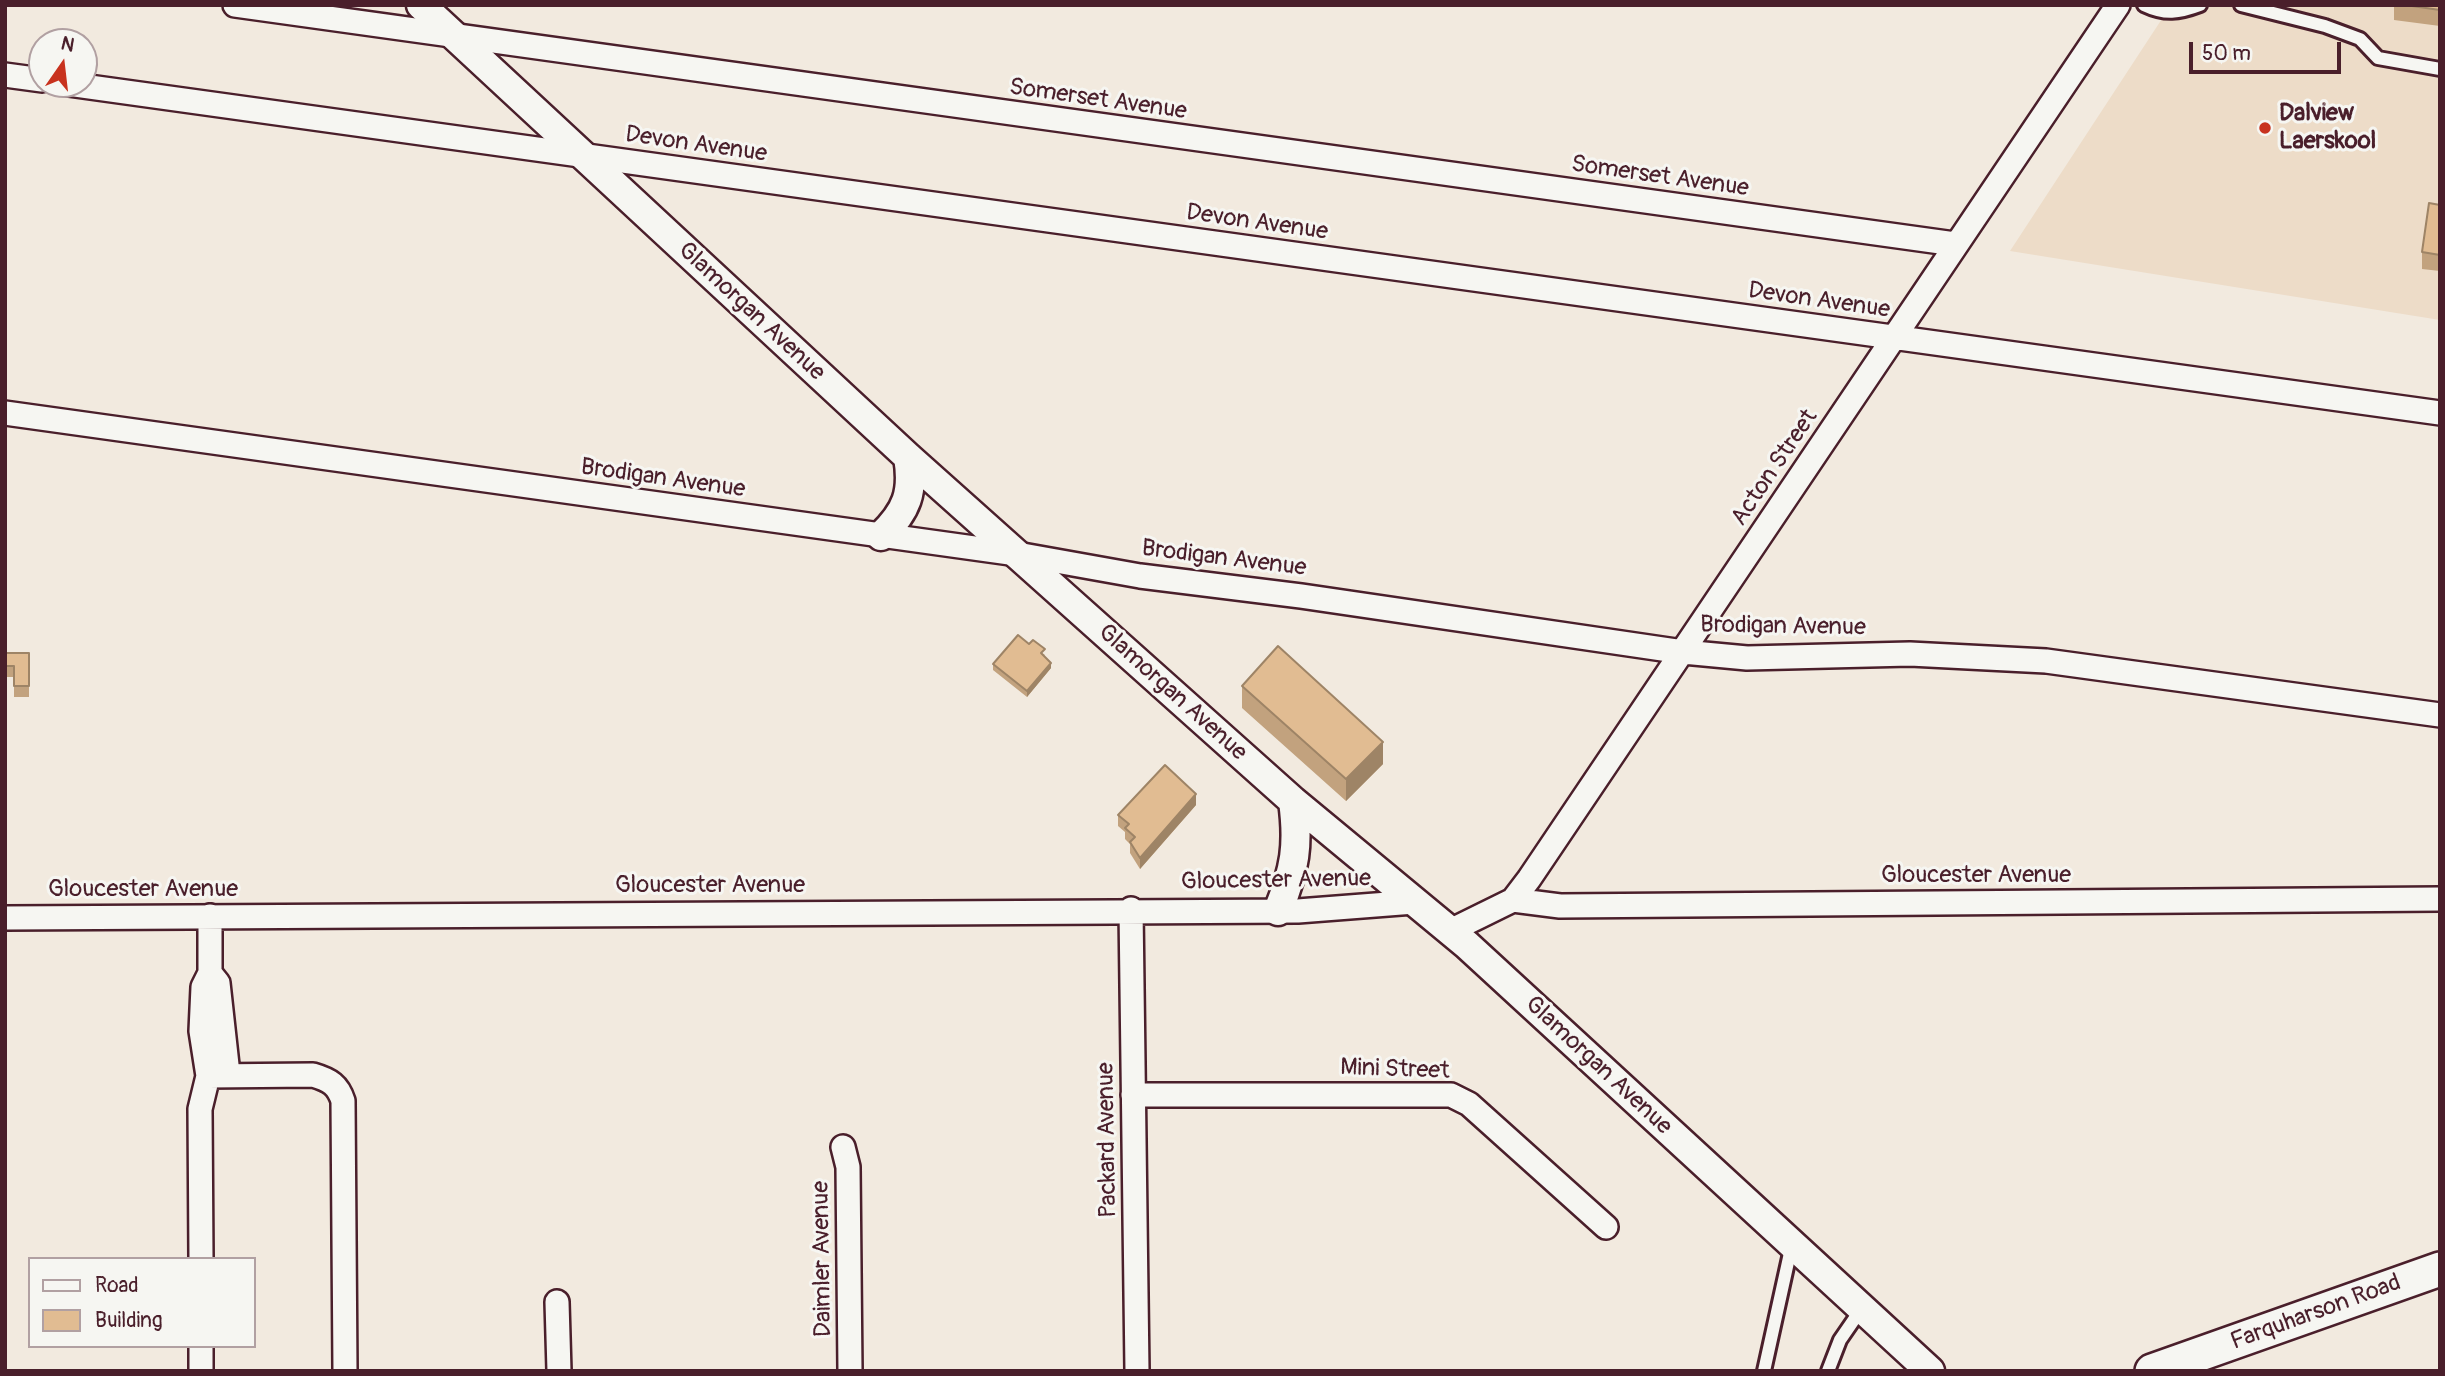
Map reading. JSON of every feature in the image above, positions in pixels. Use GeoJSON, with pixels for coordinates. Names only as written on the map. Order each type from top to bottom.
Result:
{"type":"FeatureCollection","features":[{"type":"Feature","properties":{"kind":"main road","name":"Farquharson Road"},"geometry":{"type":"LineString","coordinates":[[2152,1371],[2440,1269]]}},
{"type":"Feature","properties":{"kind":"street","name":"Somerset Avenue"},"geometry":{"type":"LineString","coordinates":[[235,5],[361,14],[456,38],[1955,244]]}},
{"type":"Feature","properties":{"kind":"street","name":"Glamorgan Avenue"},"geometry":{"type":"LineString","coordinates":[[421,5],[908,457],[1293,801],[1450,931],[1930,1371]]}},
{"type":"Feature","properties":{"kind":"street","name":"Acton Street"},"geometry":{"type":"LineString","coordinates":[[1450,931],[1513,900],[2118,5]]}},
{"type":"Feature","properties":{"kind":"street"},"geometry":{"type":"LineString","coordinates":[[5,75],[28,78]]}},
{"type":"Feature","properties":{"kind":"street","name":"Devon Avenue"},"geometry":{"type":"LineString","coordinates":[[98,88],[2440,413]]}},
{"type":"Feature","properties":{"kind":"street","name":"Brodigan Avenue"},"geometry":{"type":"LineString","coordinates":[[5,413],[1017,554],[1140,576],[1301,596],[1683,652],[1747,658],[1910,654],[2046,661],[2440,715]]}},
{"type":"Feature","properties":{"kind":"street"},"geometry":{"type":"LineString","coordinates":[[881,536],[899,520],[906,506],[912,479],[908,457]]}},
{"type":"Feature","properties":{"kind":"street"},"geometry":{"type":"LineString","coordinates":[[1278,911],[1292,877],[1297,850],[1293,801]]}},
{"type":"Feature","properties":{"kind":"street","name":"Gloucester Avenue"},"geometry":{"type":"LineString","coordinates":[[1513,900],[1560,906],[2440,898]]}},
{"type":"Feature","properties":{"kind":"street","name":"Gloucester Avenue"},"geometry":{"type":"LineString","coordinates":[[5,918],[1131,909],[1278,911],[1342,909],[1414,902]]}},
{"type":"Feature","properties":{"kind":"street","name":"Packard Avenue"},"geometry":{"type":"LineString","coordinates":[[1131,909],[1137,1371]]}},
{"type":"Feature","properties":{"kind":"street"},"geometry":{"type":"LineString","coordinates":[[201,1257],[200,1109],[218,1075],[201,1031],[218,983],[210,973],[210,916]]}},
{"type":"Feature","properties":{"kind":"street"},"geometry":{"type":"LineString","coordinates":[[218,1075],[313,1075],[328,1080],[339,1088],[343,1101],[345,1371]]}},
{"type":"Feature","properties":{"kind":"street","name":"Mini Street"},"geometry":{"type":"LineString","coordinates":[[1133,1095],[1451,1094],[1469,1104],[1606,1227]]}},
{"type":"Feature","properties":{"kind":"street","name":"Daimler Avenue"},"geometry":{"type":"LineString","coordinates":[[843,1147],[848,1167],[850,1371]]}},
{"type":"Feature","properties":{"kind":"street"},"geometry":{"type":"LineString","coordinates":[[558,1302],[559,1371]]}},
{"type":"Feature","properties":{"kind":"street"},"geometry":{"type":"LineString","coordinates":[[201,1348],[201,1371]]}},
{"type":"Feature","properties":{"kind":"lane"},"geometry":{"type":"LineString","coordinates":[[2144,5],[2158,12],[2179,13],[2200,5]]}},
{"type":"Feature","properties":{"kind":"lane"},"geometry":{"type":"LineString","coordinates":[[2241,5],[2325,26],[2360,40],[2378,58],[2440,68]]}},
{"type":"Feature","properties":{"kind":"lane"},"geometry":{"type":"LineString","coordinates":[[1765,1371],[1792,1244]]}},
{"type":"Feature","properties":{"kind":"lane"},"geometry":{"type":"LineString","coordinates":[[1828,1371],[1840,1340],[1863,1308]]}},
{"type":"Feature","properties":{"kind":"shaded area","name":"Dalview Laerskool"},"geometry":{"type":"Polygon","coordinates":[[[2171,5],[2440,5],[2440,320],[2010,251],[2171,5]]]}},
{"type":"Feature","properties":{"kind":"building"},"geometry":{"type":"Polygon","coordinates":[[[2405,5],[2440,5],[2440,10],[2405,5]]]}},
{"type":"Feature","properties":{"kind":"building"},"geometry":{"type":"Polygon","coordinates":[[[2429,203],[2440,205],[2440,255],[2422,252],[2429,203]]]}},
{"type":"Feature","properties":{"kind":"building"},"geometry":{"type":"Polygon","coordinates":[[[1018,635],[1029,644],[1033,640],[1045,649],[1041,653],[1051,663],[1027,691],[993,664],[1018,635]]]}},
{"type":"Feature","properties":{"kind":"building"},"geometry":{"type":"Polygon","coordinates":[[[1278,646],[1383,742],[1346,779],[1242,686],[1278,646]]]}},
{"type":"Feature","properties":{"kind":"building"},"geometry":{"type":"Polygon","coordinates":[[[5,653],[29,653],[29,686],[14,686],[14,666],[5,666],[5,653]]]}},
{"type":"Feature","properties":{"kind":"building"},"geometry":{"type":"Polygon","coordinates":[[[1165,765],[1196,794],[1140,858],[1130,842],[1135,837],[1125,828],[1129,824],[1118,815],[1165,765]]]}},
{"type":"Feature","properties":{"kind":"place","name":"Dalview Laerskool"},"geometry":{"type":"Point","coordinates":[2265,128]}}]}
